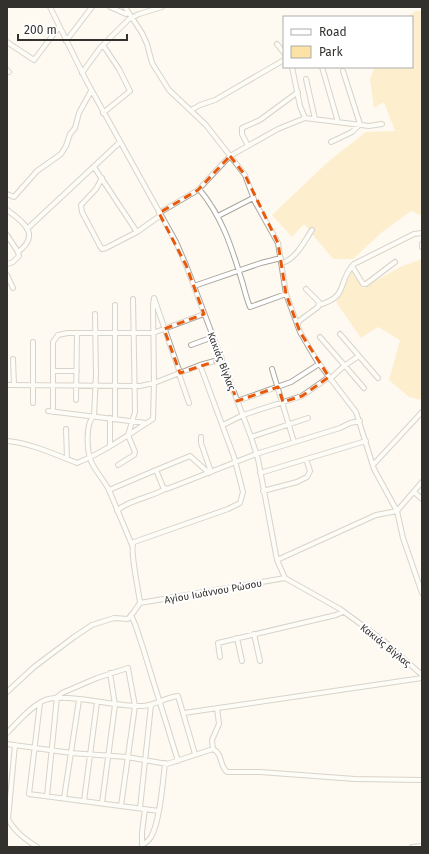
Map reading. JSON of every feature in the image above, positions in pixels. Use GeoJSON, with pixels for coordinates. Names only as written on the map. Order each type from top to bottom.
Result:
{"type":"FeatureCollection","features":[{"type":"Feature","properties":{"kind":"street"},"geometry":{"type":"LineString","coordinates":[[66,41],[92,7]]}},
{"type":"Feature","properties":{"kind":"street"},"geometry":{"type":"LineString","coordinates":[[110,7],[127,13]]}},
{"type":"Feature","properties":{"kind":"street"},"geometry":{"type":"LineString","coordinates":[[125,7],[127,13],[142,33],[147,44],[152,63],[164,83],[173,95],[206,125],[245,175],[253,198],[278,243],[286,294],[303,337],[319,364],[356,412],[360,421],[373,464],[397,511],[403,538],[422,593]]}},
{"type":"Feature","properties":{"kind":"street"},"geometry":{"type":"LineString","coordinates":[[82,73],[103,45],[131,18],[162,7]]}},
{"type":"Feature","properties":{"kind":"street","name":"Κακιάς Βίγλας"},"geometry":{"type":"LineString","coordinates":[[52,8],[59,27],[91,91],[176,242],[194,286],[251,437],[256,454],[277,560],[285,578],[343,612],[384,641],[422,675]]}},
{"type":"Feature","properties":{"kind":"street"},"geometry":{"type":"LineString","coordinates":[[7,42],[34,60],[59,27]]}},
{"type":"Feature","properties":{"kind":"street"},"geometry":{"type":"LineString","coordinates":[[277,44],[283,52]]}},
{"type":"Feature","properties":{"kind":"street"},"geometry":{"type":"LineString","coordinates":[[103,45],[119,69],[130,90],[103,113]]}},
{"type":"Feature","properties":{"kind":"street"},"geometry":{"type":"LineString","coordinates":[[191,110],[215,100],[283,61]]}},
{"type":"Feature","properties":{"kind":"street"},"geometry":{"type":"LineString","coordinates":[[292,68],[300,106],[305,118]]}},
{"type":"Feature","properties":{"kind":"street"},"geometry":{"type":"LineString","coordinates":[[322,68],[338,122]]}},
{"type":"Feature","properties":{"kind":"street"},"geometry":{"type":"LineString","coordinates":[[343,71],[360,124]]}},
{"type":"Feature","properties":{"kind":"street"},"geometry":{"type":"LineString","coordinates":[[306,79],[315,119]]}},
{"type":"Feature","properties":{"kind":"street"},"geometry":{"type":"LineString","coordinates":[[7,194],[14,197],[37,171],[61,154],[66,146],[70,134],[75,128],[79,113],[91,91]]}},
{"type":"Feature","properties":{"kind":"street"},"geometry":{"type":"LineString","coordinates":[[248,146],[242,134],[242,128],[260,120],[298,92]]}},
{"type":"Feature","properties":{"kind":"street"},"geometry":{"type":"LineString","coordinates":[[102,178],[96,189],[81,205],[82,212],[100,246],[102,248],[106,248],[137,232],[160,214],[199,189],[230,156],[278,129],[305,118],[373,126],[382,124]]}},
{"type":"Feature","properties":{"kind":"street"},"geometry":{"type":"LineString","coordinates":[[331,142],[352,132],[360,124]]}},
{"type":"Feature","properties":{"kind":"street"},"geometry":{"type":"LineString","coordinates":[[27,229],[120,143]]}},
{"type":"Feature","properties":{"kind":"street"},"geometry":{"type":"LineString","coordinates":[[94,167],[137,232]]}},
{"type":"Feature","properties":{"kind":"street"},"geometry":{"type":"LineString","coordinates":[[199,189],[208,199],[218,216],[230,243],[250,307],[286,294]]}},
{"type":"Feature","properties":{"kind":"street"},"geometry":{"type":"LineString","coordinates":[[218,216],[253,198]]}},
{"type":"Feature","properties":{"kind":"street"},"geometry":{"type":"LineString","coordinates":[[7,210],[27,229],[29,236],[29,242],[18,252]]}},
{"type":"Feature","properties":{"kind":"street"},"geometry":{"type":"LineString","coordinates":[[194,286],[239,270],[281,260],[286,262],[295,255],[312,230]]}},
{"type":"Feature","properties":{"kind":"street"},"geometry":{"type":"LineString","coordinates":[[298,324],[299,321],[318,307],[318,305],[336,298],[343,286],[348,270],[352,266],[414,234],[422,233]]}},
{"type":"Feature","properties":{"kind":"street"},"geometry":{"type":"LineString","coordinates":[[7,235],[19,256],[13,262],[7,264]]}},
{"type":"Feature","properties":{"kind":"street"},"geometry":{"type":"LineString","coordinates":[[352,266],[363,284],[366,284],[396,262]]}},
{"type":"Feature","properties":{"kind":"street"},"geometry":{"type":"LineString","coordinates":[[7,276],[13,288]]}},
{"type":"Feature","properties":{"kind":"street"},"geometry":{"type":"LineString","coordinates":[[306,289],[319,302],[318,305]]}},
{"type":"Feature","properties":{"kind":"street"},"geometry":{"type":"LineString","coordinates":[[7,441],[17,442],[76,463],[110,446],[153,419],[154,298],[189,403]]}},
{"type":"Feature","properties":{"kind":"street"},"geometry":{"type":"LineString","coordinates":[[118,465],[134,455],[135,452],[128,435],[135,412],[133,299]]}},
{"type":"Feature","properties":{"kind":"street"},"geometry":{"type":"LineString","coordinates":[[115,305],[115,418]]}},
{"type":"Feature","properties":{"kind":"street"},"geometry":{"type":"LineString","coordinates":[[7,692],[34,667],[74,637],[92,625],[105,620],[114,618],[128,619],[140,602],[132,545],[109,490],[92,463],[90,457],[88,425],[94,416],[96,385],[95,314]]}},
{"type":"Feature","properties":{"kind":"street"},"geometry":{"type":"LineString","coordinates":[[53,412],[53,342],[55,338],[61,334],[153,333],[204,314]]}},
{"type":"Feature","properties":{"kind":"street"},"geometry":{"type":"LineString","coordinates":[[76,400],[77,333]]}},
{"type":"Feature","properties":{"kind":"street"},"geometry":{"type":"LineString","coordinates":[[340,334],[378,378]]}},
{"type":"Feature","properties":{"kind":"street"},"geometry":{"type":"LineString","coordinates":[[191,345],[213,337]]}},
{"type":"Feature","properties":{"kind":"street"},"geometry":{"type":"LineString","coordinates":[[320,337],[364,388]]}},
{"type":"Feature","properties":{"kind":"street"},"geometry":{"type":"LineString","coordinates":[[33,342],[33,403]]}},
{"type":"Feature","properties":{"kind":"street"},"geometry":{"type":"LineString","coordinates":[[222,425],[243,415],[302,396],[359,356]]}},
{"type":"Feature","properties":{"kind":"street"},"geometry":{"type":"LineString","coordinates":[[13,359],[14,385]]}},
{"type":"Feature","properties":{"kind":"street"},"geometry":{"type":"LineString","coordinates":[[7,385],[140,386],[154,383],[222,359]]}},
{"type":"Feature","properties":{"kind":"street"},"geometry":{"type":"LineString","coordinates":[[237,400],[291,382],[319,364]]}},
{"type":"Feature","properties":{"kind":"street"},"geometry":{"type":"LineString","coordinates":[[132,545],[134,542],[238,505],[243,492],[236,462],[200,366]]}},
{"type":"Feature","properties":{"kind":"street"},"geometry":{"type":"LineString","coordinates":[[272,369],[294,442]]}},
{"type":"Feature","properties":{"kind":"street"},"geometry":{"type":"LineString","coordinates":[[53,371],[77,371]]}},
{"type":"Feature","properties":{"kind":"street"},"geometry":{"type":"LineString","coordinates":[[48,411],[147,423]]}},
{"type":"Feature","properties":{"kind":"street"},"geometry":{"type":"LineString","coordinates":[[373,464],[422,412]]}},
{"type":"Feature","properties":{"kind":"street"},"geometry":{"type":"LineString","coordinates":[[110,418],[110,446]]}},
{"type":"Feature","properties":{"kind":"street"},"geometry":{"type":"LineString","coordinates":[[251,437],[308,418]]}},
{"type":"Feature","properties":{"kind":"street"},"geometry":{"type":"LineString","coordinates":[[117,511],[123,506],[256,454],[360,421]]}},
{"type":"Feature","properties":{"kind":"street"},"geometry":{"type":"LineString","coordinates":[[66,429],[67,459]]}},
{"type":"Feature","properties":{"kind":"street"},"geometry":{"type":"LineString","coordinates":[[201,437],[201,443],[210,472]]}},
{"type":"Feature","properties":{"kind":"street"},"geometry":{"type":"LineString","coordinates":[[260,473],[366,441]]}},
{"type":"Feature","properties":{"kind":"street"},"geometry":{"type":"LineString","coordinates":[[109,490],[190,456],[210,472]]}},
{"type":"Feature","properties":{"kind":"street"},"geometry":{"type":"LineString","coordinates":[[263,491],[297,482],[307,477],[310,471],[306,458]]}},
{"type":"Feature","properties":{"kind":"street"},"geometry":{"type":"LineString","coordinates":[[156,470],[165,489]]}},
{"type":"Feature","properties":{"kind":"street"},"geometry":{"type":"LineString","coordinates":[[277,560],[376,515],[397,511],[422,482]]}},
{"type":"Feature","properties":{"kind":"street"},"geometry":{"type":"LineString","coordinates":[[414,492],[422,498]]}},
{"type":"Feature","properties":{"kind":"street","name":"Αγίου Ιωάννου Ρώσου"},"geometry":{"type":"LineString","coordinates":[[140,602],[285,578]]}},
{"type":"Feature","properties":{"kind":"street"},"geometry":{"type":"LineString","coordinates":[[220,657],[218,643],[336,615],[343,612]]}},
{"type":"Feature","properties":{"kind":"street"},"geometry":{"type":"LineString","coordinates":[[131,616],[135,624],[178,761]]}},
{"type":"Feature","properties":{"kind":"street"},"geometry":{"type":"LineString","coordinates":[[254,634],[260,661]]}},
{"type":"Feature","properties":{"kind":"street"},"geometry":{"type":"LineString","coordinates":[[237,638],[242,661]]}},
{"type":"Feature","properties":{"kind":"street"},"geometry":{"type":"LineString","coordinates":[[47,796],[57,697],[62,693],[110,673],[128,668],[135,706],[127,757],[122,806]]}},
{"type":"Feature","properties":{"kind":"street"},"geometry":{"type":"LineString","coordinates":[[102,803],[115,705],[110,673]]}},
{"type":"Feature","properties":{"kind":"street"},"geometry":{"type":"LineString","coordinates":[[184,713],[422,678]]}},
{"type":"Feature","properties":{"kind":"street"},"geometry":{"type":"LineString","coordinates":[[7,734],[33,708],[44,700],[57,697],[115,705],[135,706],[151,705],[159,700],[178,696],[195,754]]}},
{"type":"Feature","properties":{"kind":"street"},"geometry":{"type":"LineString","coordinates":[[64,798],[79,700]]}},
{"type":"Feature","properties":{"kind":"street"},"geometry":{"type":"LineString","coordinates":[[84,801],[96,702]]}},
{"type":"Feature","properties":{"kind":"street"},"geometry":{"type":"LineString","coordinates":[[40,703],[29,794],[159,811]]}},
{"type":"Feature","properties":{"kind":"street"},"geometry":{"type":"LineString","coordinates":[[140,808],[151,705]]}},
{"type":"Feature","properties":{"kind":"street"},"geometry":{"type":"LineString","coordinates":[[217,708],[219,724],[212,740],[213,749],[216,750],[220,756],[223,769],[227,772],[260,772],[355,779],[422,780]]}},
{"type":"Feature","properties":{"kind":"street"},"geometry":{"type":"LineString","coordinates":[[7,744],[71,753],[127,757],[165,763],[178,761],[213,749]]}},
{"type":"Feature","properties":{"kind":"street"},"geometry":{"type":"LineString","coordinates":[[15,745],[8,819],[20,835],[37,847]]}},
{"type":"Feature","properties":{"kind":"street"},"geometry":{"type":"LineString","coordinates":[[142,846],[154,832],[159,811],[165,763]]}},
{"type":"Feature","properties":{"kind":"street"},"geometry":{"type":"LineString","coordinates":[[142,846],[142,832],[146,809]]}},
{"type":"Feature","properties":{"kind":"street"},"geometry":{"type":"LineString","coordinates":[[412,847],[422,846]]}},
{"type":"Feature","properties":{"kind":"highlighted area"},"geometry":{"type":"Polygon","coordinates":[[[230,156],[245,175],[278,243],[286,294],[300,332],[329,377],[302,396],[283,402],[278,387],[237,401],[222,359],[180,373],[164,329],[204,314],[186,265],[159,213],[198,190],[230,156]]]}},
{"type":"Feature","properties":{"kind":"green space"},"geometry":{"type":"Polygon","coordinates":[[[416,11],[422,11],[422,216],[411,211],[381,233],[353,259],[333,259],[304,224],[292,237],[272,215],[329,161],[366,132],[395,131],[384,102],[374,108],[370,79],[375,68],[413,68],[413,16],[408,16],[416,11]]]}},
{"type":"Feature","properties":{"kind":"green space"},"geometry":{"type":"Polygon","coordinates":[[[422,259],[422,400],[409,397],[389,380],[400,340],[378,327],[361,338],[336,302],[351,270],[363,288],[400,267],[422,259]]]}}]}
